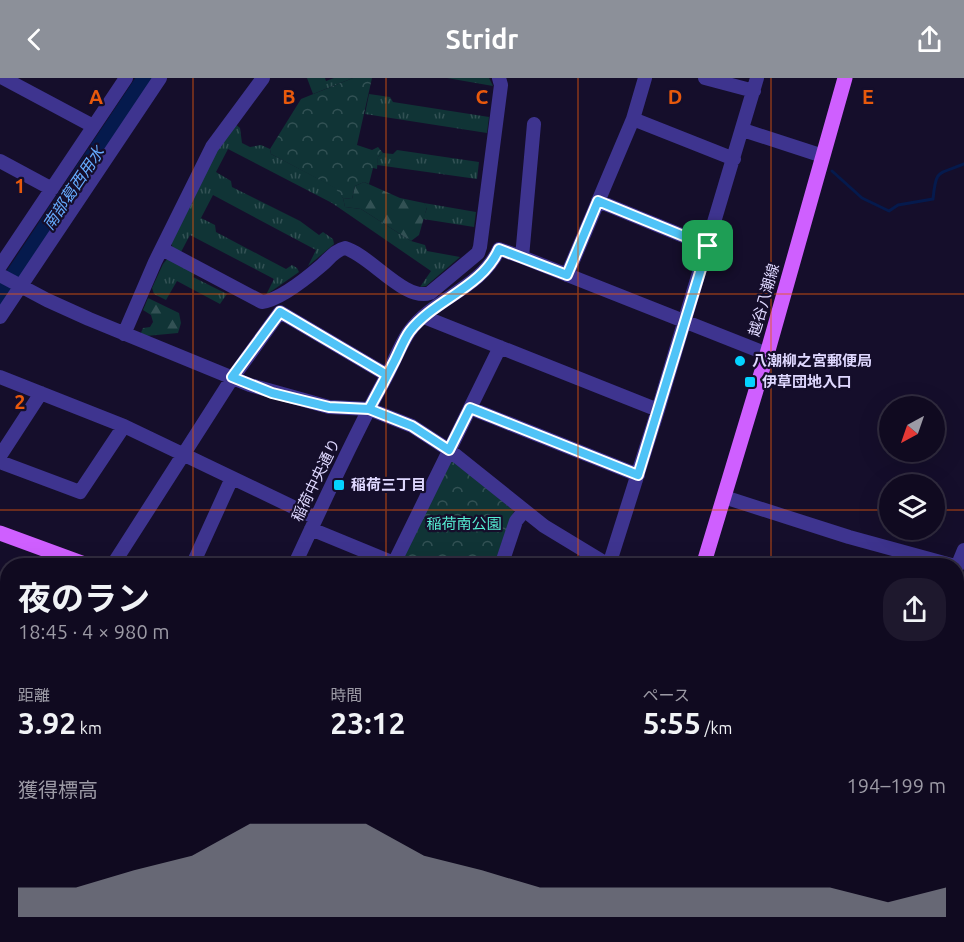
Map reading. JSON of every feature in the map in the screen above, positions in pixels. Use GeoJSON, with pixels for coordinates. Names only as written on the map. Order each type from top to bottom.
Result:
{"type":"FeatureCollection","features":[{"type":"Feature","properties":{"kind":"main road","name":"越谷八潮線"},"geometry":{"type":"LineString","coordinates":[[705,558],[767,354],[844,78]]}},
{"type":"Feature","properties":{"kind":"main road"},"geometry":{"type":"LineString","coordinates":[[0,533],[68,558]]}},
{"type":"Feature","properties":{"kind":"street"},"geometry":{"type":"LineString","coordinates":[[3,78],[93,126]]}},
{"type":"Feature","properties":{"kind":"street"},"geometry":{"type":"LineString","coordinates":[[0,266],[126,78]]}},
{"type":"Feature","properties":{"kind":"street"},"geometry":{"type":"LineString","coordinates":[[0,317],[18,285],[160,78]]}},
{"type":"Feature","properties":{"kind":"street"},"geometry":{"type":"LineString","coordinates":[[124,334],[162,249],[212,147],[263,78]]}},
{"type":"Feature","properties":{"kind":"street"},"geometry":{"type":"LineString","coordinates":[[162,249],[262,302],[276,298],[336,252],[345,248],[410,291],[424,295],[430,292],[478,253],[480,247],[501,85],[500,78]]}},
{"type":"Feature","properties":{"kind":"street"},"geometry":{"type":"LineString","coordinates":[[567,275],[633,119],[645,78]]}},
{"type":"Feature","properties":{"kind":"street"},"geometry":{"type":"LineString","coordinates":[[612,558],[755,84],[705,78]]}},
{"type":"Feature","properties":{"kind":"street"},"geometry":{"type":"LineString","coordinates":[[633,119],[734,159]]}},
{"type":"Feature","properties":{"kind":"street"},"geometry":{"type":"LineString","coordinates":[[534,124],[522,256],[767,354]]}},
{"type":"Feature","properties":{"kind":"street"},"geometry":{"type":"LineString","coordinates":[[742,130],[823,156]]}},
{"type":"Feature","properties":{"kind":"street"},"geometry":{"type":"LineString","coordinates":[[0,161],[52,189]]}},
{"type":"Feature","properties":{"kind":"street"},"geometry":{"type":"LineString","coordinates":[[598,201],[708,246]]}},
{"type":"Feature","properties":{"kind":"street","name":"稲荷中央通り"},"geometry":{"type":"LineString","coordinates":[[298,558],[369,409],[409,332],[424,317],[472,283],[495,259],[499,249],[522,256]]}},
{"type":"Feature","properties":{"kind":"street"},"geometry":{"type":"LineString","coordinates":[[0,275],[124,334],[272,393],[329,407],[369,409],[412,426],[449,450],[524,511],[565,540],[597,558]]}},
{"type":"Feature","properties":{"kind":"street"},"geometry":{"type":"LineString","coordinates":[[117,558],[232,377],[280,312],[387,375]]}},
{"type":"Feature","properties":{"kind":"street"},"geometry":{"type":"LineString","coordinates":[[424,317],[658,410]]}},
{"type":"Feature","properties":{"kind":"street"},"geometry":{"type":"LineString","coordinates":[[400,558],[449,450],[500,347]]}},
{"type":"Feature","properties":{"kind":"street"},"geometry":{"type":"LineString","coordinates":[[0,377],[124,426],[232,478],[313,524],[384,558]]}},
{"type":"Feature","properties":{"kind":"street"},"geometry":{"type":"LineString","coordinates":[[0,456],[41,393]]}},
{"type":"Feature","properties":{"kind":"street"},"geometry":{"type":"LineString","coordinates":[[470,408],[638,475]]}},
{"type":"Feature","properties":{"kind":"street"},"geometry":{"type":"LineString","coordinates":[[0,462],[80,492],[124,426]]}},
{"type":"Feature","properties":{"kind":"street"},"geometry":{"type":"LineString","coordinates":[[196,558],[232,478]]}},
{"type":"Feature","properties":{"kind":"street"},"geometry":{"type":"LineString","coordinates":[[724,497],[828,531],[928,558]]}},
{"type":"Feature","properties":{"kind":"street"},"geometry":{"type":"LineString","coordinates":[[504,558],[516,521],[524,511]]}},
{"type":"Feature","properties":{"kind":"green space"},"geometry":{"type":"Polygon","coordinates":[[[307,78],[325,78],[326,81],[334,78],[353,78],[313,94],[307,78]]]}},
{"type":"Feature","properties":{"kind":"green space"},"geometry":{"type":"Polygon","coordinates":[[[353,78],[372,78],[357,145],[372,150],[378,147],[383,153],[378,157],[377,169],[373,168],[369,184],[364,182],[355,186],[352,199],[343,198],[335,188],[271,154],[270,149],[301,99],[353,78]]]}},
{"type":"Feature","properties":{"kind":"green space"},"geometry":{"type":"Polygon","coordinates":[[[447,78],[489,78],[493,86],[447,78]]]}},
{"type":"Feature","properties":{"kind":"green space"},"geometry":{"type":"Polygon","coordinates":[[[369,94],[390,97],[393,102],[489,117],[487,133],[365,114],[369,94]]]}},
{"type":"Feature","properties":{"kind":"green space"},"geometry":{"type":"Polygon","coordinates":[[[235,124],[240,128],[242,143],[250,147],[261,145],[270,149],[271,154],[336,188],[343,198],[345,207],[361,209],[411,241],[425,245],[427,251],[460,257],[426,286],[420,287],[431,271],[332,203],[228,149],[216,172],[231,181],[232,187],[300,221],[319,235],[323,232],[333,239],[334,244],[308,266],[316,250],[213,195],[201,218],[215,225],[216,232],[286,269],[292,265],[299,272],[266,295],[274,279],[190,235],[181,252],[173,248],[171,243],[218,149],[235,124]]]}},
{"type":"Feature","properties":{"kind":"green space"},"geometry":{"type":"Polygon","coordinates":[[[397,150],[479,162],[477,179],[377,165],[378,157],[383,153],[393,154],[397,150]]]}},
{"type":"Feature","properties":{"kind":"green space"},"geometry":{"type":"Polygon","coordinates":[[[364,182],[400,198],[424,203],[427,207],[419,235],[411,241],[361,209],[345,207],[343,198],[352,199],[355,186],[364,182]]]}},
{"type":"Feature","properties":{"kind":"green space"},"geometry":{"type":"Polygon","coordinates":[[[424,203],[476,212],[474,227],[423,219],[427,208],[424,203]]]}},
{"type":"Feature","properties":{"kind":"green space"},"geometry":{"type":"Polygon","coordinates":[[[168,258],[195,273],[193,277],[227,294],[220,304],[177,281],[166,300],[154,294],[152,288],[168,258]]]}},
{"type":"Feature","properties":{"kind":"green space"},"geometry":{"type":"Polygon","coordinates":[[[148,298],[179,313],[181,323],[178,333],[140,335],[143,328],[150,327],[153,322],[151,315],[143,310],[148,298]]]}},
{"type":"Feature","properties":{"kind":"green space","name":"稲荷南公園"},"geometry":{"type":"Polygon","coordinates":[[[453,460],[514,511],[497,558],[402,558],[449,461],[453,460]]]}},
{"type":"Feature","properties":{"kind":"waterway","name":"南部葛西用水"},"geometry":{"type":"LineString","coordinates":[[0,297],[146,78]]}},
{"type":"Feature","properties":{"kind":"waterway"},"geometry":{"type":"LineString","coordinates":[[832,171],[862,198],[889,211],[898,205],[933,199],[935,182],[940,174],[964,164]]}},
{"type":"Feature","properties":{"kind":"place","name":"八潮柳之宮郵便局"},"geometry":{"type":"Point","coordinates":[740,361]}},
{"type":"Feature","properties":{"kind":"place","name":"伊草団地入口"},"geometry":{"type":"Point","coordinates":[750,382]}},
{"type":"Feature","properties":{"kind":"place","name":"稲荷三丁目"},"geometry":{"type":"Point","coordinates":[339,485]}},
{"type":"Feature","properties":{"kind":"route"},"geometry":{"type":"LineString","coordinates":[[708,246],[598,201],[567,275],[499,249],[495,259],[472,283],[444,301],[409,332],[387,375],[369,409],[329,407],[272,393],[232,377],[280,312],[387,375],[369,409],[412,426],[449,450],[470,408],[638,475],[708,246]]}}]}
